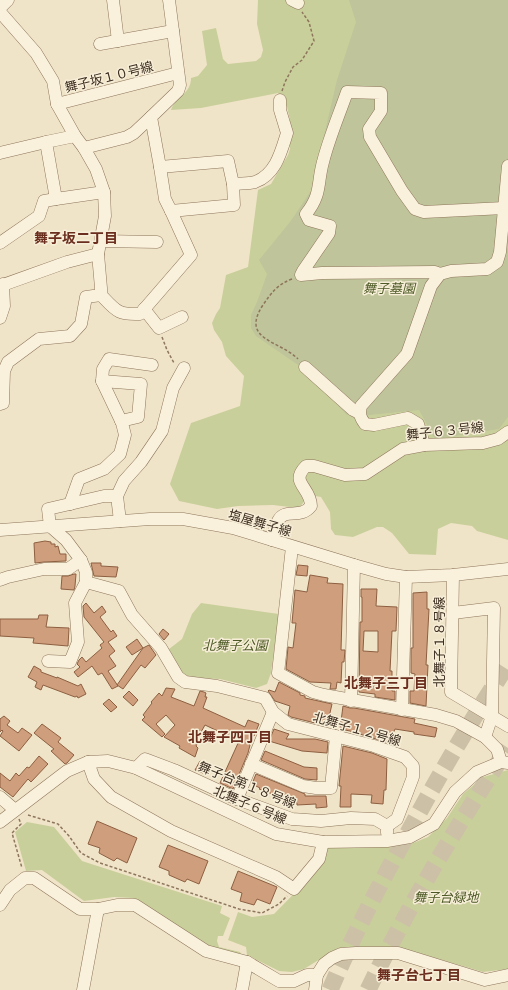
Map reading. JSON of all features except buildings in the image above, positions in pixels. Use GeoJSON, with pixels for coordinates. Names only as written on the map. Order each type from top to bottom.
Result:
{"type":"FeatureCollection","features":[{"type":"Feature","properties":{"kind":"street"},"geometry":{"type":"LineString","coordinates":[[0,8],[8,0]]}},
{"type":"Feature","properties":{"kind":"street"},"geometry":{"type":"LineString","coordinates":[[113,0],[118,40]]}},
{"type":"Feature","properties":{"kind":"street"},"geometry":{"type":"LineString","coordinates":[[84,148],[127,137],[134,133],[178,91],[180,85],[169,0]]}},
{"type":"Feature","properties":{"kind":"street"},"geometry":{"type":"LineString","coordinates":[[0,12],[36,53],[53,81],[57,104]]}},
{"type":"Feature","properties":{"kind":"street"},"geometry":{"type":"LineString","coordinates":[[100,44],[173,31]]}},
{"type":"Feature","properties":{"kind":"street","name":"舞子坂１０号線"},"geometry":{"type":"LineString","coordinates":[[101,295],[98,254],[105,216],[104,192],[96,169],[57,104],[178,73]]}},
{"type":"Feature","properties":{"kind":"street"},"geometry":{"type":"LineString","coordinates":[[504,208],[424,212],[415,209],[402,191],[370,137],[369,130],[381,110],[381,92],[348,92],[322,162],[319,192],[311,208],[306,214],[309,220],[330,226],[329,233],[302,271],[301,275],[322,273],[435,272],[440,274],[451,271],[487,269],[497,262],[500,252],[508,166]]}},
{"type":"Feature","properties":{"kind":"street"},"geometry":{"type":"LineString","coordinates":[[233,184],[254,182],[265,177],[274,167],[288,133],[280,110],[280,100]]}},
{"type":"Feature","properties":{"kind":"street"},"geometry":{"type":"LineString","coordinates":[[0,404],[2,403],[4,371],[8,362],[39,339],[70,336],[81,324],[86,297],[101,295],[114,308],[125,315],[140,314],[191,255],[171,211],[164,200],[151,117]]}},
{"type":"Feature","properties":{"kind":"street"},"geometry":{"type":"LineString","coordinates":[[0,153],[75,136]]}},
{"type":"Feature","properties":{"kind":"street"},"geometry":{"type":"LineString","coordinates":[[0,243],[39,216],[50,200],[46,142]]}},
{"type":"Feature","properties":{"kind":"street"},"geometry":{"type":"LineString","coordinates":[[160,167],[228,161],[233,184],[234,204],[171,211]]}},
{"type":"Feature","properties":{"kind":"street"},"geometry":{"type":"LineString","coordinates":[[50,200],[104,192]]}},
{"type":"Feature","properties":{"kind":"street"},"geometry":{"type":"LineString","coordinates":[[101,242],[157,242]]}},
{"type":"Feature","properties":{"kind":"street"},"geometry":{"type":"LineString","coordinates":[[0,318],[4,306],[2,285],[67,262],[98,254]]}},
{"type":"Feature","properties":{"kind":"street"},"geometry":{"type":"LineString","coordinates":[[424,445],[418,424],[408,418],[374,425],[365,424],[359,413],[361,406],[407,354],[431,286],[440,274]]}},
{"type":"Feature","properties":{"kind":"street"},"geometry":{"type":"LineString","coordinates":[[144,310],[159,328],[182,317]]}},
{"type":"Feature","properties":{"kind":"street"},"geometry":{"type":"LineString","coordinates":[[70,504],[79,479],[104,469],[120,454],[125,435],[121,421],[102,381],[103,369],[110,359],[152,365]]}},
{"type":"Feature","properties":{"kind":"street"},"geometry":{"type":"LineString","coordinates":[[305,367],[353,410],[359,413]]}},
{"type":"Feature","properties":{"kind":"street"},"geometry":{"type":"LineString","coordinates":[[120,521],[117,496],[124,481],[141,462],[162,431],[173,388],[182,370]]}},
{"type":"Feature","properties":{"kind":"street"},"geometry":{"type":"LineString","coordinates":[[102,381],[141,384],[138,416],[121,421]]}},
{"type":"Feature","properties":{"kind":"street","name":"舞子６３号線"},"geometry":{"type":"LineString","coordinates":[[272,540],[278,521],[283,515],[294,513],[301,514],[307,511],[311,506],[311,498],[299,480],[300,472],[306,466],[314,466],[345,475],[365,474],[403,449],[424,445],[483,443],[498,439],[508,432]]}},
{"type":"Feature","properties":{"kind":"street"},"geometry":{"type":"LineString","coordinates":[[48,662],[70,662],[78,642],[74,603],[86,582],[86,572],[81,560],[66,540],[50,526],[48,509],[104,496],[117,496]]}},
{"type":"Feature","properties":{"kind":"street","name":"塩屋舞子線"},"geometry":{"type":"LineString","coordinates":[[0,530],[150,519],[183,519],[233,528],[292,547],[386,574],[406,577],[453,576],[508,569]]}},
{"type":"Feature","properties":{"kind":"street"},"geometry":{"type":"LineString","coordinates":[[292,547],[278,673],[313,692],[351,701],[436,715],[456,721],[485,737],[496,749],[504,762]]}},
{"type":"Feature","properties":{"kind":"street"},"geometry":{"type":"LineString","coordinates":[[0,580],[44,569],[68,569],[81,560]]}},
{"type":"Feature","properties":{"kind":"street"},"geometry":{"type":"LineString","coordinates":[[351,701],[354,565]]}},
{"type":"Feature","properties":{"kind":"street","name":"北舞子１８号線"},"geometry":{"type":"LineString","coordinates":[[453,576],[451,692],[508,726]]}},
{"type":"Feature","properties":{"kind":"street"},"geometry":{"type":"LineString","coordinates":[[402,710],[406,577]]}},
{"type":"Feature","properties":{"kind":"street","name":"北舞子１２号線"},"geometry":{"type":"LineString","coordinates":[[86,582],[119,591],[132,615],[161,648],[178,677],[185,682],[217,686],[265,698],[273,712],[288,724],[374,746],[405,757],[413,766],[413,777],[397,819],[387,826]]}},
{"type":"Feature","properties":{"kind":"street"},"geometry":{"type":"LineString","coordinates":[[453,613],[494,608],[492,716],[485,737]]}},
{"type":"Feature","properties":{"kind":"street"},"geometry":{"type":"LineString","coordinates":[[237,799],[273,712]]}},
{"type":"Feature","properties":{"kind":"street"},"geometry":{"type":"LineString","coordinates":[[251,764],[303,786],[332,788],[336,736]]}},
{"type":"Feature","properties":{"kind":"street","name":"舞子台第１８号線"},"geometry":{"type":"LineString","coordinates":[[136,768],[145,758],[237,799],[292,819],[322,821],[352,818],[375,819],[387,826]]}},
{"type":"Feature","properties":{"kind":"street","name":"北舞子６号線"},"geometry":{"type":"LineString","coordinates":[[0,822],[67,771],[88,762],[108,760],[136,768],[276,834],[323,842],[387,840],[410,837],[434,824],[455,792],[476,772],[504,762]]}},
{"type":"Feature","properties":{"kind":"street"},"geometry":{"type":"LineString","coordinates":[[88,762],[94,779],[111,797],[172,831],[276,877],[294,889],[319,859],[323,842]]}},
{"type":"Feature","properties":{"kind":"street"},"geometry":{"type":"LineString","coordinates":[[0,797],[15,810]]}},
{"type":"Feature","properties":{"kind":"street"},"geometry":{"type":"LineString","coordinates":[[387,826],[387,840]]}},
{"type":"Feature","properties":{"kind":"street"},"geometry":{"type":"LineString","coordinates":[[0,905],[10,890],[25,878],[34,878],[80,909],[98,909],[117,905],[135,905],[206,951],[247,962],[280,981],[294,981],[307,975],[318,975]]}},
{"type":"Feature","properties":{"kind":"street"},"geometry":{"type":"LineString","coordinates":[[84,990],[98,909]]}},
{"type":"Feature","properties":{"kind":"street"},"geometry":{"type":"LineString","coordinates":[[315,990],[318,975],[324,964],[341,954],[398,953],[485,980],[508,975]]}},
{"type":"Feature","properties":{"kind":"street"},"geometry":{"type":"LineString","coordinates":[[242,990],[247,962]]}},
{"type":"Feature","properties":{"kind":"path"},"geometry":{"type":"LineString","coordinates":[[280,100],[285,82],[290,72],[293,67],[302,60],[314,41],[309,22],[295,1]]}},
{"type":"Feature","properties":{"kind":"path"},"geometry":{"type":"LineString","coordinates":[[301,275],[285,282],[270,294],[256,315],[255,326],[267,340],[291,352],[305,367]]}},
{"type":"Feature","properties":{"kind":"path"},"geometry":{"type":"LineString","coordinates":[[159,328],[167,350],[182,370]]}},
{"type":"Feature","properties":{"kind":"path"},"geometry":{"type":"LineString","coordinates":[[15,810],[21,824],[12,833],[25,878]]}},
{"type":"Feature","properties":{"kind":"path"},"geometry":{"type":"LineString","coordinates":[[15,810],[58,824],[81,853],[100,863],[239,909],[262,913],[280,904],[294,889]]}},
{"type":"Feature","properties":{"kind":"green space"},"geometry":{"type":"Polygon","coordinates":[[[258,0],[508,0],[508,540],[477,531],[472,526],[451,523],[438,529],[436,555],[409,554],[392,533],[383,527],[377,527],[353,537],[335,535],[331,529],[330,512],[321,497],[303,494],[304,502],[298,508],[273,505],[238,506],[217,509],[179,501],[170,484],[191,423],[240,406],[244,376],[226,356],[222,342],[214,330],[212,323],[220,308],[226,275],[248,267],[258,190],[271,184],[290,149],[290,120],[287,107],[278,93],[201,108],[171,110],[176,101],[189,88],[191,78],[198,76],[207,65],[202,31],[216,28],[223,59],[228,64],[256,61],[261,57],[263,50],[257,24],[258,0]]]}},
{"type":"Feature","properties":{"kind":"green space","name":"舞子墓園"},"geometry":{"type":"Polygon","coordinates":[[[349,0],[508,0],[508,417],[499,429],[435,439],[419,410],[369,415],[347,415],[301,367],[256,336],[251,328],[251,315],[267,274],[259,260],[290,222],[311,191],[337,80],[356,22],[349,0]]]}},
{"type":"Feature","properties":{"kind":"green space","name":"北舞子公園"},"geometry":{"type":"Polygon","coordinates":[[[201,603],[279,614],[271,673],[267,684],[256,688],[220,679],[187,678],[183,674],[169,649],[182,639],[192,614],[201,603]]]}},
{"type":"Feature","properties":{"kind":"green space","name":"舞子台緑地"},"geometry":{"type":"Polygon","coordinates":[[[508,770],[508,969],[483,972],[398,947],[338,948],[304,969],[292,972],[279,971],[247,955],[246,947],[228,940],[238,912],[252,917],[274,914],[323,864],[328,847],[403,847],[428,837],[447,818],[463,794],[483,777],[508,770]]]}},
{"type":"Feature","properties":{"kind":"green space"},"geometry":{"type":"Polygon","coordinates":[[[27,822],[54,827],[82,861],[222,906],[220,913],[230,918],[223,936],[218,936],[217,941],[219,947],[240,952],[241,954],[213,948],[133,898],[114,897],[84,901],[42,870],[26,871],[15,832],[27,822]]]}},
{"type":"Feature","properties":{"kind":"tunnel"},"geometry":{"type":"LineString","coordinates":[[330,990],[346,953],[413,823],[466,731],[508,664]]}},
{"type":"Feature","properties":{"kind":"tunnel"},"geometry":{"type":"LineString","coordinates":[[368,990],[416,897],[470,807],[508,748]]}},
{"type":"Feature","properties":{"kind":"district","name":"舞子坂二丁目"},"geometry":{"type":"Point","coordinates":[76,238]}},
{"type":"Feature","properties":{"kind":"district","name":"北舞子三丁目"},"geometry":{"type":"Point","coordinates":[386,683]}},
{"type":"Feature","properties":{"kind":"district","name":"北舞子四丁目"},"geometry":{"type":"Point","coordinates":[230,737]}},
{"type":"Feature","properties":{"kind":"district","name":"舞子台七丁目"},"geometry":{"type":"Point","coordinates":[419,975]}}]}
